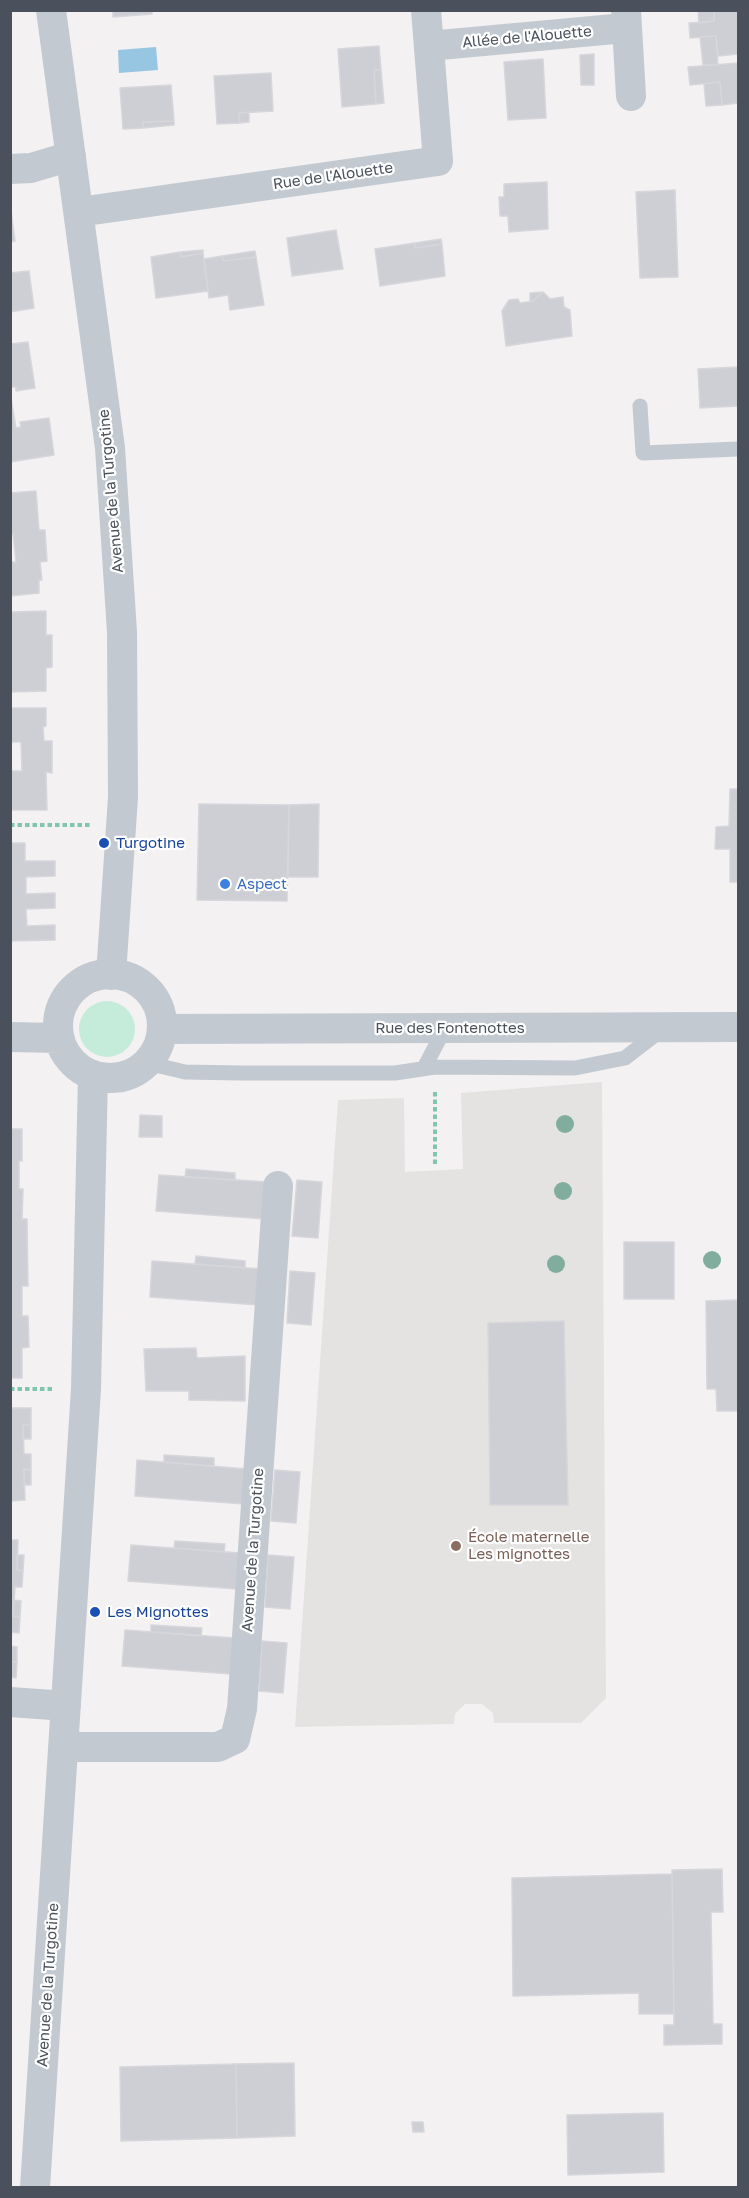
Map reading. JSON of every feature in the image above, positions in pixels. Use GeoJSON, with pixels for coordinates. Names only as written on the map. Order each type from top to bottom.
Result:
{"type":"FeatureCollection","features":[{"type":"Feature","properties":{"kind":"street","name":"Avenue de la Turgotine"},"geometry":{"type":"LineString","coordinates":[[51,10],[110,448],[122,632],[121,825],[111,975]]}},
{"type":"Feature","properties":{"kind":"street","name":"Rue de l'Alouette"},"geometry":{"type":"LineString","coordinates":[[79,212],[438,160],[426,10]]}},
{"type":"Feature","properties":{"kind":"street","name":"Allée de l'Alouette"},"geometry":{"type":"LineString","coordinates":[[429,46],[626,19],[631,96]]}},
{"type":"Feature","properties":{"kind":"street"},"geometry":{"type":"LineString","coordinates":[[10,169],[31,168],[71,156]]}},
{"type":"Feature","properties":{"kind":"street"},"geometry":{"type":"LineString","coordinates":[[111,975],[128,978],[144,987],[155,1000],[160,1013],[162,1029],[158,1046],[147,1063],[132,1073],[116,1078],[93,1076],[76,1066],[65,1053],[59,1038],[58,1016],[68,996],[78,985],[92,977],[111,975]]}},
{"type":"Feature","properties":{"kind":"street","name":"Rue des Fontenottes"},"geometry":{"type":"LineString","coordinates":[[162,1029],[738,1027]]}},
{"type":"Feature","properties":{"kind":"street"},"geometry":{"type":"LineString","coordinates":[[10,1037],[59,1038]]}},
{"type":"Feature","properties":{"kind":"street","name":"Avenue de la Turgotine"},"geometry":{"type":"LineString","coordinates":[[35,2187],[86,1389],[93,1076]]}},
{"type":"Feature","properties":{"kind":"street","name":"Avenue de la Turgotine"},"geometry":{"type":"LineString","coordinates":[[63,1747],[218,1747],[235,1739],[242,1709],[278,1186]]}},
{"type":"Feature","properties":{"kind":"street"},"geometry":{"type":"LineString","coordinates":[[10,1702],[66,1706]]}},
{"type":"Feature","properties":{"kind":"lane"},"geometry":{"type":"LineString","coordinates":[[640,406],[643,453],[738,449]]}},
{"type":"Feature","properties":{"kind":"lane"},"geometry":{"type":"LineString","coordinates":[[147,1063],[185,1072],[229,1073],[395,1073],[430,1067],[575,1068],[625,1058],[665,1027]]}},
{"type":"Feature","properties":{"kind":"lane"},"geometry":{"type":"LineString","coordinates":[[430,1067],[445,1028]]}},
{"type":"Feature","properties":{"kind":"path"},"geometry":{"type":"LineString","coordinates":[[10,825],[121,825]]}},
{"type":"Feature","properties":{"kind":"path"},"geometry":{"type":"LineString","coordinates":[[430,1067],[435,1164]]}},
{"type":"Feature","properties":{"kind":"path"},"geometry":{"type":"LineString","coordinates":[[10,1389],[86,1389]]}},
{"type":"Feature","properties":{"kind":"shaded area","name":"École maternelle Les mignottes"},"geometry":{"type":"Polygon","coordinates":[[[602,1082],[606,1698],[581,1723],[494,1723],[493,1713],[482,1704],[465,1704],[455,1714],[454,1724],[295,1727],[338,1100],[404,1098],[405,1172],[463,1169],[461,1093],[602,1082]]]}},
{"type":"Feature","properties":{"kind":"green space"},"geometry":{"type":"Polygon","coordinates":[[[107,1001],[118,1003],[127,1009],[133,1018],[135,1029],[133,1040],[127,1049],[118,1055],[107,1057],[96,1055],[87,1049],[81,1040],[79,1029],[81,1018],[87,1009],[96,1003],[107,1001]]]}},
{"type":"Feature","properties":{"kind":"water"},"geometry":{"type":"Polygon","coordinates":[[[156,47],[158,70],[119,73],[118,50],[156,47]]]}},
{"type":"Feature","properties":{"kind":"building"},"geometry":{"type":"Polygon","coordinates":[[[113,10],[152,10],[152,14],[113,17],[113,10]]]}},
{"type":"Feature","properties":{"kind":"building"},"geometry":{"type":"Polygon","coordinates":[[[698,10],[714,10],[714,21],[699,23],[698,10]]]}},
{"type":"Feature","properties":{"kind":"building"},"geometry":{"type":"Polygon","coordinates":[[[714,10],[738,10],[738,54],[718,56],[716,36],[690,38],[689,23],[714,21],[714,10]]]}},
{"type":"Feature","properties":{"kind":"building"},"geometry":{"type":"Polygon","coordinates":[[[716,36],[718,65],[703,65],[700,37],[716,36]]]}},
{"type":"Feature","properties":{"kind":"building"},"geometry":{"type":"Polygon","coordinates":[[[379,46],[381,70],[374,70],[376,104],[342,107],[338,49],[379,46]]]}},
{"type":"Feature","properties":{"kind":"building"},"geometry":{"type":"Polygon","coordinates":[[[594,54],[594,85],[581,85],[580,55],[594,54]]]}},
{"type":"Feature","properties":{"kind":"building"},"geometry":{"type":"Polygon","coordinates":[[[543,59],[546,118],[508,120],[504,62],[543,59]]]}},
{"type":"Feature","properties":{"kind":"building"},"geometry":{"type":"Polygon","coordinates":[[[738,63],[738,103],[722,105],[720,82],[690,85],[688,67],[738,63]]]}},
{"type":"Feature","properties":{"kind":"building"},"geometry":{"type":"Polygon","coordinates":[[[374,70],[381,70],[384,103],[376,104],[374,70]]]}},
{"type":"Feature","properties":{"kind":"building"},"geometry":{"type":"Polygon","coordinates":[[[271,73],[273,111],[239,113],[240,123],[217,124],[214,76],[271,73]]]}},
{"type":"Feature","properties":{"kind":"building"},"geometry":{"type":"Polygon","coordinates":[[[720,82],[722,105],[706,106],[704,84],[720,82]]]}},
{"type":"Feature","properties":{"kind":"building"},"geometry":{"type":"Polygon","coordinates":[[[171,85],[174,121],[143,122],[143,128],[123,129],[120,88],[171,85]]]}},
{"type":"Feature","properties":{"kind":"building"},"geometry":{"type":"Polygon","coordinates":[[[249,112],[249,122],[240,123],[239,113],[249,112]]]}},
{"type":"Feature","properties":{"kind":"building"},"geometry":{"type":"Polygon","coordinates":[[[174,121],[174,125],[143,128],[143,122],[174,121]]]}},
{"type":"Feature","properties":{"kind":"building"},"geometry":{"type":"Polygon","coordinates":[[[547,182],[548,229],[509,232],[508,216],[500,216],[499,197],[504,197],[504,184],[547,182]]]}},
{"type":"Feature","properties":{"kind":"building"},"geometry":{"type":"Polygon","coordinates":[[[675,190],[678,277],[640,278],[636,192],[675,190]]]}},
{"type":"Feature","properties":{"kind":"building"},"geometry":{"type":"Polygon","coordinates":[[[10,203],[15,241],[10,242],[10,203]]]}},
{"type":"Feature","properties":{"kind":"building"},"geometry":{"type":"Polygon","coordinates":[[[336,230],[343,269],[292,276],[287,238],[336,230]]]}},
{"type":"Feature","properties":{"kind":"building"},"geometry":{"type":"Polygon","coordinates":[[[441,239],[442,244],[415,248],[415,243],[441,239]]]}},
{"type":"Feature","properties":{"kind":"building"},"geometry":{"type":"Polygon","coordinates":[[[415,243],[415,248],[442,244],[445,276],[380,286],[375,249],[415,243]]]}},
{"type":"Feature","properties":{"kind":"building"},"geometry":{"type":"Polygon","coordinates":[[[203,250],[203,253],[181,257],[180,252],[203,250]]]}},
{"type":"Feature","properties":{"kind":"building"},"geometry":{"type":"Polygon","coordinates":[[[255,251],[256,257],[224,261],[222,256],[255,251]]]}},
{"type":"Feature","properties":{"kind":"building"},"geometry":{"type":"Polygon","coordinates":[[[180,252],[181,257],[203,253],[208,291],[156,298],[151,257],[180,252]]]}},
{"type":"Feature","properties":{"kind":"building"},"geometry":{"type":"Polygon","coordinates":[[[222,256],[224,261],[256,257],[264,305],[230,310],[228,295],[209,298],[204,259],[222,256]]]}},
{"type":"Feature","properties":{"kind":"building"},"geometry":{"type":"Polygon","coordinates":[[[29,271],[34,308],[10,312],[10,273],[29,271]]]}},
{"type":"Feature","properties":{"kind":"building"},"geometry":{"type":"Polygon","coordinates":[[[543,292],[550,299],[563,297],[564,307],[570,310],[572,336],[506,346],[502,311],[509,300],[518,299],[520,303],[533,301],[543,292]]]}},
{"type":"Feature","properties":{"kind":"building"},"geometry":{"type":"Polygon","coordinates":[[[543,292],[533,301],[530,302],[530,293],[543,292]]]}},
{"type":"Feature","properties":{"kind":"building"},"geometry":{"type":"Polygon","coordinates":[[[28,342],[35,388],[16,391],[16,387],[10,387],[10,344],[28,342]]]}},
{"type":"Feature","properties":{"kind":"building"},"geometry":{"type":"Polygon","coordinates":[[[738,367],[738,406],[700,408],[698,369],[738,367]]]}},
{"type":"Feature","properties":{"kind":"building"},"geometry":{"type":"Polygon","coordinates":[[[10,392],[16,428],[21,427],[20,422],[49,418],[54,455],[10,462],[10,392]]]}},
{"type":"Feature","properties":{"kind":"building"},"geometry":{"type":"Polygon","coordinates":[[[36,491],[39,530],[45,530],[47,561],[40,562],[42,580],[39,580],[39,593],[10,596],[10,562],[16,562],[13,534],[10,534],[10,493],[36,491]]]}},
{"type":"Feature","properties":{"kind":"building"},"geometry":{"type":"Polygon","coordinates":[[[46,611],[46,635],[52,635],[52,667],[46,668],[46,691],[10,692],[10,612],[46,611]]]}},
{"type":"Feature","properties":{"kind":"building"},"geometry":{"type":"Polygon","coordinates":[[[10,708],[46,708],[46,726],[43,727],[44,741],[52,741],[52,773],[46,772],[47,810],[10,810],[10,771],[22,771],[21,742],[10,742],[10,708]]]}},
{"type":"Feature","properties":{"kind":"building"},"geometry":{"type":"Polygon","coordinates":[[[730,789],[738,789],[738,882],[730,882],[730,849],[715,849],[716,827],[729,826],[730,789]]]}},
{"type":"Feature","properties":{"kind":"building"},"geometry":{"type":"Polygon","coordinates":[[[199,804],[289,805],[287,901],[197,900],[199,804]]]}},
{"type":"Feature","properties":{"kind":"building"},"geometry":{"type":"Polygon","coordinates":[[[319,804],[318,877],[288,877],[289,805],[319,804]]]}},
{"type":"Feature","properties":{"kind":"building"},"geometry":{"type":"Polygon","coordinates":[[[10,843],[25,843],[25,861],[55,861],[55,876],[26,877],[26,894],[55,893],[55,908],[26,909],[27,926],[55,925],[55,940],[10,941],[10,843]]]}},
{"type":"Feature","properties":{"kind":"building"},"geometry":{"type":"Polygon","coordinates":[[[140,1115],[162,1116],[162,1137],[139,1137],[140,1115]]]}},
{"type":"Feature","properties":{"kind":"building"},"geometry":{"type":"Polygon","coordinates":[[[10,1129],[22,1129],[19,1189],[23,1189],[22,1219],[27,1219],[28,1286],[22,1286],[22,1316],[28,1316],[29,1347],[22,1348],[22,1378],[10,1378],[10,1129]]]}},
{"type":"Feature","properties":{"kind":"building"},"geometry":{"type":"Polygon","coordinates":[[[186,1169],[235,1173],[235,1180],[185,1177],[186,1169]]]}},
{"type":"Feature","properties":{"kind":"building"},"geometry":{"type":"Polygon","coordinates":[[[159,1175],[268,1182],[265,1219],[156,1211],[159,1175]]]}},
{"type":"Feature","properties":{"kind":"building"},"geometry":{"type":"Polygon","coordinates":[[[297,1180],[322,1182],[318,1238],[292,1236],[297,1180]]]}},
{"type":"Feature","properties":{"kind":"building"},"geometry":{"type":"Polygon","coordinates":[[[624,1242],[674,1242],[674,1299],[624,1299],[624,1242]]]}},
{"type":"Feature","properties":{"kind":"building"},"geometry":{"type":"Polygon","coordinates":[[[196,1256],[245,1261],[245,1268],[195,1264],[196,1256]]]}},
{"type":"Feature","properties":{"kind":"building"},"geometry":{"type":"Polygon","coordinates":[[[152,1261],[262,1269],[259,1305],[150,1297],[152,1261]]]}},
{"type":"Feature","properties":{"kind":"building"},"geometry":{"type":"Polygon","coordinates":[[[290,1271],[315,1273],[311,1325],[287,1323],[290,1271]]]}},
{"type":"Feature","properties":{"kind":"building"},"geometry":{"type":"Polygon","coordinates":[[[738,1300],[738,1411],[717,1411],[716,1389],[707,1389],[706,1301],[738,1300]]]}},
{"type":"Feature","properties":{"kind":"building"},"geometry":{"type":"Polygon","coordinates":[[[564,1321],[568,1505],[490,1505],[488,1323],[564,1321]]]}},
{"type":"Feature","properties":{"kind":"building"},"geometry":{"type":"Polygon","coordinates":[[[196,1348],[197,1358],[245,1356],[245,1401],[189,1400],[189,1391],[146,1391],[144,1349],[196,1348]]]}},
{"type":"Feature","properties":{"kind":"building"},"geometry":{"type":"Polygon","coordinates":[[[10,1408],[31,1408],[31,1425],[23,1425],[24,1454],[31,1454],[31,1470],[24,1469],[25,1500],[10,1501],[10,1408]]]}},
{"type":"Feature","properties":{"kind":"building"},"geometry":{"type":"Polygon","coordinates":[[[23,1425],[31,1425],[31,1439],[23,1439],[23,1425]]]}},
{"type":"Feature","properties":{"kind":"building"},"geometry":{"type":"Polygon","coordinates":[[[164,1455],[214,1458],[214,1466],[164,1462],[164,1455]]]}},
{"type":"Feature","properties":{"kind":"building"},"geometry":{"type":"Polygon","coordinates":[[[137,1460],[247,1469],[244,1504],[135,1496],[137,1460]]]}},
{"type":"Feature","properties":{"kind":"building"},"geometry":{"type":"Polygon","coordinates":[[[24,1469],[31,1470],[31,1485],[24,1485],[24,1469]]]}},
{"type":"Feature","properties":{"kind":"building"},"geometry":{"type":"Polygon","coordinates":[[[275,1470],[300,1472],[296,1523],[271,1521],[275,1470]]]}},
{"type":"Feature","properties":{"kind":"building"},"geometry":{"type":"Polygon","coordinates":[[[10,1540],[18,1540],[17,1570],[23,1571],[22,1587],[15,1587],[13,1616],[20,1617],[19,1633],[12,1632],[10,1649],[10,1540]]]}},
{"type":"Feature","properties":{"kind":"building"},"geometry":{"type":"Polygon","coordinates":[[[175,1541],[225,1544],[224,1552],[174,1548],[175,1541]]]}},
{"type":"Feature","properties":{"kind":"building"},"geometry":{"type":"Polygon","coordinates":[[[131,1545],[240,1553],[237,1589],[128,1581],[131,1545]]]}},
{"type":"Feature","properties":{"kind":"building"},"geometry":{"type":"Polygon","coordinates":[[[17,1555],[24,1555],[23,1571],[17,1570],[17,1555]]]}},
{"type":"Feature","properties":{"kind":"building"},"geometry":{"type":"Polygon","coordinates":[[[268,1555],[294,1557],[290,1609],[265,1607],[268,1555]]]}},
{"type":"Feature","properties":{"kind":"building"},"geometry":{"type":"Polygon","coordinates":[[[14,1600],[21,1601],[20,1617],[13,1616],[14,1600]]]}},
{"type":"Feature","properties":{"kind":"building"},"geometry":{"type":"Polygon","coordinates":[[[151,1625],[202,1628],[201,1636],[151,1632],[151,1625]]]}},
{"type":"Feature","properties":{"kind":"building"},"geometry":{"type":"Polygon","coordinates":[[[125,1630],[234,1638],[231,1674],[122,1666],[125,1630]]]}},
{"type":"Feature","properties":{"kind":"building"},"geometry":{"type":"Polygon","coordinates":[[[262,1641],[287,1643],[283,1693],[259,1691],[262,1641]]]}},
{"type":"Feature","properties":{"kind":"building"},"geometry":{"type":"Polygon","coordinates":[[[11,1646],[17,1647],[17,1662],[10,1661],[11,1646]]]}},
{"type":"Feature","properties":{"kind":"building"},"geometry":{"type":"Polygon","coordinates":[[[10,1661],[17,1662],[16,1678],[10,1677],[10,1661]]]}},
{"type":"Feature","properties":{"kind":"building"},"geometry":{"type":"Polygon","coordinates":[[[722,1869],[723,1912],[711,1912],[713,2024],[722,2024],[722,2044],[664,2045],[664,2025],[674,2025],[672,1870],[722,1869]]]}},
{"type":"Feature","properties":{"kind":"building"},"geometry":{"type":"Polygon","coordinates":[[[672,1874],[674,2014],[639,2014],[639,1993],[513,1996],[512,1878],[672,1874]]]}},
{"type":"Feature","properties":{"kind":"building"},"geometry":{"type":"Polygon","coordinates":[[[294,2063],[295,2136],[237,2138],[236,2064],[294,2063]]]}},
{"type":"Feature","properties":{"kind":"building"},"geometry":{"type":"Polygon","coordinates":[[[236,2064],[237,2138],[121,2141],[120,2067],[236,2064]]]}},
{"type":"Feature","properties":{"kind":"building"},"geometry":{"type":"Polygon","coordinates":[[[663,2113],[664,2172],[568,2175],[567,2115],[663,2113]]]}},
{"type":"Feature","properties":{"kind":"building"},"geometry":{"type":"Polygon","coordinates":[[[412,2122],[423,2122],[424,2132],[413,2132],[412,2122]]]}},
{"type":"Feature","properties":{"kind":"place","name":"Turgotine"},"geometry":{"type":"Point","coordinates":[104,843]}},
{"type":"Feature","properties":{"kind":"place","name":"Aspect"},"geometry":{"type":"Point","coordinates":[225,884]}},
{"type":"Feature","properties":{"kind":"place","name":"École maternelle Les mignottes"},"geometry":{"type":"Point","coordinates":[456,1546]}},
{"type":"Feature","properties":{"kind":"place","name":"Les Mignottes"},"geometry":{"type":"Point","coordinates":[95,1612]}}]}
